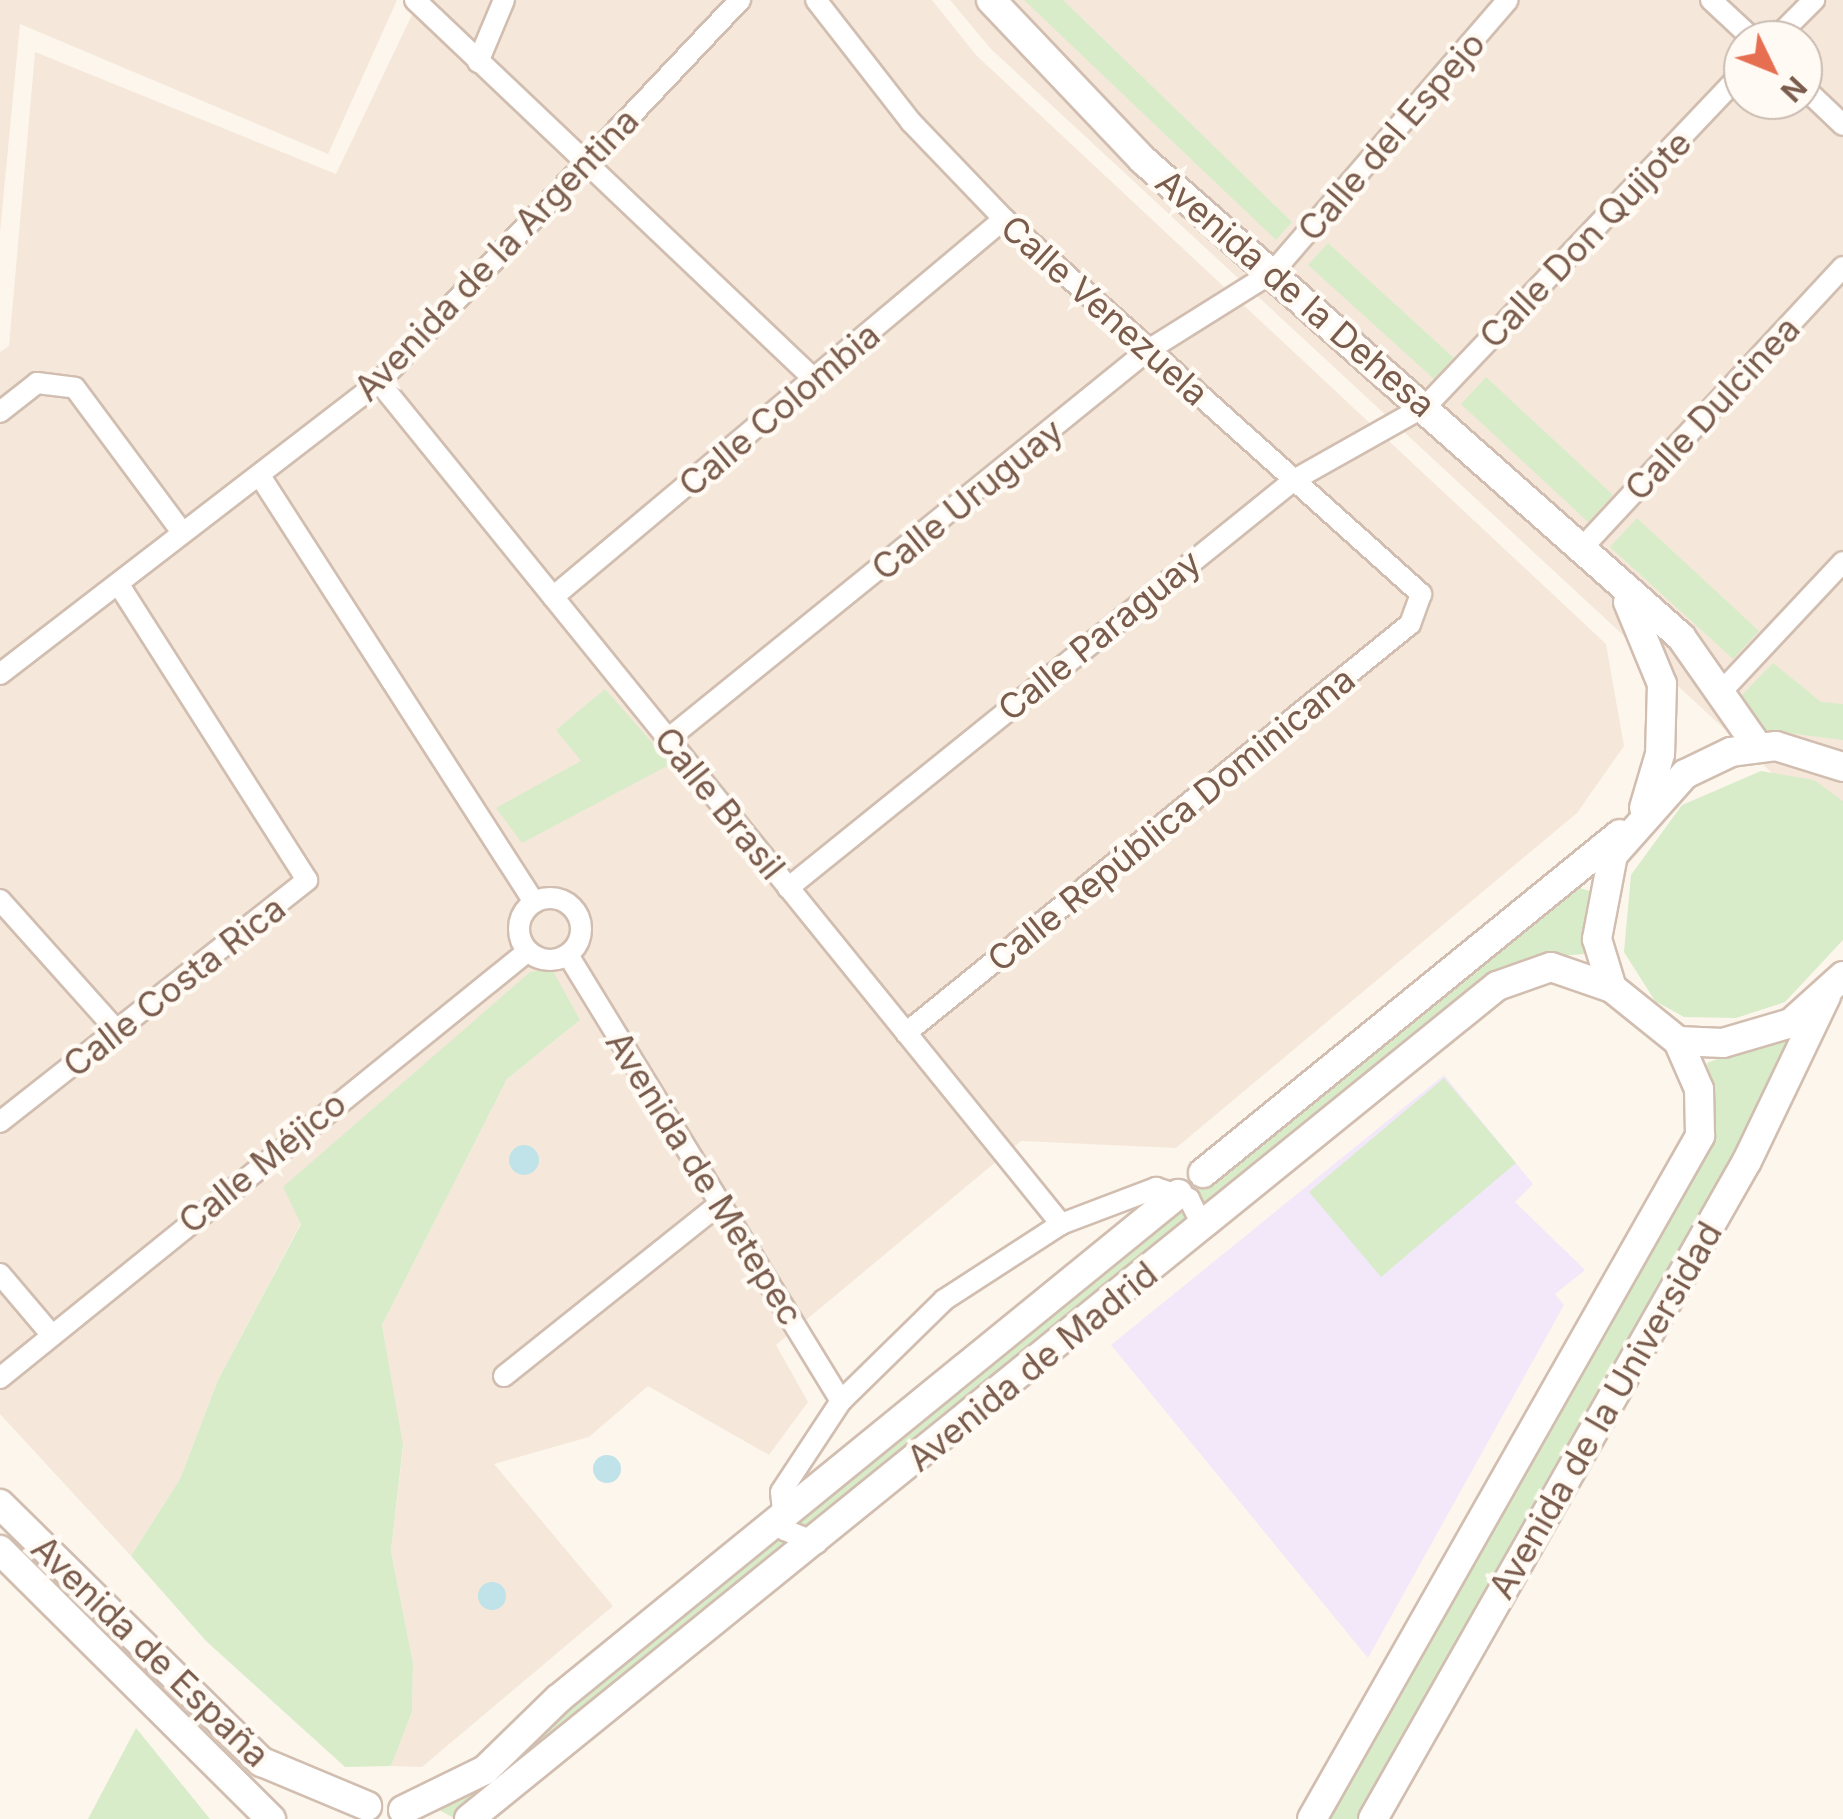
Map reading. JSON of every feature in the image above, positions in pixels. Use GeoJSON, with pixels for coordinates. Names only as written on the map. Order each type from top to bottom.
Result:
{"type":"FeatureCollection","features":[{"type":"Feature","properties":{"kind":"street"},"geometry":{"type":"LineString","coordinates":[[415,0],[815,380]]}},
{"type":"Feature","properties":{"kind":"street"},"geometry":{"type":"LineString","coordinates":[[478,62],[504,0]]}},
{"type":"Feature","properties":{"kind":"street","name":"Avenida de la Argentina"},"geometry":{"type":"LineString","coordinates":[[0,674],[379,382],[740,0]]}},
{"type":"Feature","properties":{"kind":"street","name":"Calle Venezuela"},"geometry":{"type":"LineString","coordinates":[[816,0],[911,122],[1004,219],[1147,352],[1422,594]]}},
{"type":"Feature","properties":{"kind":"street","name":"Avenida de la Dehesa"},"geometry":{"type":"LineString","coordinates":[[991,0],[1143,160],[1427,405],[1610,576],[1681,636],[1758,746]]}},
{"type":"Feature","properties":{"kind":"street","name":"Calle del Espejo"},"geometry":{"type":"LineString","coordinates":[[1274,272],[1508,0]]}},
{"type":"Feature","properties":{"kind":"street"},"geometry":{"type":"LineString","coordinates":[[1712,0],[1733,20]]}},
{"type":"Feature","properties":{"kind":"street"},"geometry":{"type":"LineString","coordinates":[[1794,20],[1814,0]]}},
{"type":"Feature","properties":{"kind":"street","name":"Calle Don Quijote"},"geometry":{"type":"LineString","coordinates":[[1427,405],[1723,93]]}},
{"type":"Feature","properties":{"kind":"street"},"geometry":{"type":"LineString","coordinates":[[1823,106],[1843,125]]}},
{"type":"Feature","properties":{"kind":"street","name":"Calle Colombia"},"geometry":{"type":"LineString","coordinates":[[553,597],[1004,219]]}},
{"type":"Feature","properties":{"kind":"street","name":"Calle Dulcinea"},"geometry":{"type":"LineString","coordinates":[[1581,549],[1843,267]]}},
{"type":"Feature","properties":{"kind":"street","name":"Calle Uruguay"},"geometry":{"type":"LineString","coordinates":[[668,739],[1147,352],[1274,272]]}},
{"type":"Feature","properties":{"kind":"street","name":"Calle Brasil"},"geometry":{"type":"LineString","coordinates":[[379,382],[1061,1224]]}},
{"type":"Feature","properties":{"kind":"street"},"geometry":{"type":"LineString","coordinates":[[0,412],[37,383],[75,388],[182,532]]}},
{"type":"Feature","properties":{"kind":"street","name":"Calle Paraguay"},"geometry":{"type":"LineString","coordinates":[[788,888],[1294,480],[1427,405]]}},
{"type":"Feature","properties":{"kind":"street"},"geometry":{"type":"LineString","coordinates":[[260,476],[534,902]]}},
{"type":"Feature","properties":{"kind":"street"},"geometry":{"type":"LineString","coordinates":[[1720,694],[1843,562]]}},
{"type":"Feature","properties":{"kind":"street","name":"Avenida de la Dehesa"},"geometry":{"type":"LineString","coordinates":[[1610,576],[1645,626],[1662,684],[1660,754],[1636,820],[1600,891],[1597,940],[1612,988]]}},
{"type":"Feature","properties":{"kind":"street","name":"Calle Costa Rica"},"geometry":{"type":"LineString","coordinates":[[0,1122],[308,880],[120,585]]}},
{"type":"Feature","properties":{"kind":"street","name":"Calle República Dominicana"},"geometry":{"type":"LineString","coordinates":[[906,1032],[1410,624],[1422,594]]}},
{"type":"Feature","properties":{"kind":"street"},"geometry":{"type":"LineString","coordinates":[[1758,746],[1841,763]]}},
{"type":"Feature","properties":{"kind":"street","name":"Avenida de Madrid"},"geometry":{"type":"LineString","coordinates":[[411,1815],[485,1770],[779,1520],[1636,820],[1684,774],[1758,746]]}},
{"type":"Feature","properties":{"kind":"street"},"geometry":{"type":"LineString","coordinates":[[554,898],[573,908],[580,938],[568,955],[547,960],[528,951],[519,925],[534,902],[554,898]]}},
{"type":"Feature","properties":{"kind":"street"},"geometry":{"type":"LineString","coordinates":[[0,900],[118,1032]]}},
{"type":"Feature","properties":{"kind":"street","name":"Calle Méjico"},"geometry":{"type":"LineString","coordinates":[[0,1378],[50,1333],[528,951]]}},
{"type":"Feature","properties":{"kind":"street","name":"Avenida de Metepec"},"geometry":{"type":"LineString","coordinates":[[568,955],[842,1401]]}},
{"type":"Feature","properties":{"kind":"street","name":"Avenida de Madrid"},"geometry":{"type":"LineString","coordinates":[[470,1819],[816,1543],[1496,986],[1551,968],[1612,988]]}},
{"type":"Feature","properties":{"kind":"street"},"geometry":{"type":"LineString","coordinates":[[1612,988],[1678,1041],[1759,1035],[1835,986]]}},
{"type":"Feature","properties":{"kind":"street","name":"Avenida de la Universidad"},"geometry":{"type":"LineString","coordinates":[[1372,1819],[1747,1161],[1835,986]]}},
{"type":"Feature","properties":{"kind":"street","name":"Avenida de la Universidad"},"geometry":{"type":"LineString","coordinates":[[1312,1819],[1700,1136],[1699,1089],[1678,1041]]}},
{"type":"Feature","properties":{"kind":"street"},"geometry":{"type":"LineString","coordinates":[[816,1543],[779,1520],[780,1492],[842,1401],[944,1300],[1061,1224],[1156,1188],[1195,1204],[1203,1226]]}},
{"type":"Feature","properties":{"kind":"street"},"geometry":{"type":"LineString","coordinates":[[504,1376],[721,1202]]}},
{"type":"Feature","properties":{"kind":"street"},"geometry":{"type":"LineString","coordinates":[[0,1274],[50,1333]]}},
{"type":"Feature","properties":{"kind":"street","name":"Avenida de España"},"geometry":{"type":"LineString","coordinates":[[0,1504],[262,1762],[368,1806]]}},
{"type":"Feature","properties":{"kind":"street","name":"Avenida de España"},"geometry":{"type":"LineString","coordinates":[[0,1550],[271,1819]]}},
{"type":"Feature","properties":{"kind":"street"},"geometry":{"type":"LineString","coordinates":[[334,1819],[368,1806],[411,1815]]}},
{"type":"Feature","properties":{"kind":"shaded area"},"geometry":{"type":"Polygon","coordinates":[[[0,0],[397,0],[328,154],[20,24],[0,232],[0,0]]]}},
{"type":"Feature","properties":{"kind":"shaded area"},"geometry":{"type":"Polygon","coordinates":[[[419,0],[932,0],[976,55],[1606,644],[1624,746],[1577,813],[1176,1148],[1021,1141],[776,1345],[808,1402],[769,1455],[648,1386],[589,1437],[494,1464],[613,1606],[422,1767],[391,1766],[412,1712],[413,1663],[391,1551],[403,1448],[382,1325],[507,1079],[580,1020],[301,1223],[218,1380],[180,1479],[131,1556],[0,1414],[0,352],[9,346],[35,52],[336,174],[419,0]]]}},
{"type":"Feature","properties":{"kind":"shaded area"},"geometry":{"type":"Polygon","coordinates":[[[950,0],[1843,0],[1843,839],[991,49],[950,0]]]}},
{"type":"Feature","properties":{"kind":"shaded area"},"geometry":{"type":"Polygon","coordinates":[[[1444,1075],[1533,1184],[1515,1202],[1585,1270],[1555,1294],[1564,1305],[1368,1658],[1111,1345],[1444,1075]]]}},
{"type":"Feature","properties":{"kind":"green space"},"geometry":{"type":"Polygon","coordinates":[[[1024,0],[1063,0],[1292,222],[1276,240],[1024,0]]]}},
{"type":"Feature","properties":{"kind":"green space"},"geometry":{"type":"Polygon","coordinates":[[[1328,243],[1454,358],[1434,379],[1308,265],[1328,243]]]}},
{"type":"Feature","properties":{"kind":"green space"},"geometry":{"type":"Polygon","coordinates":[[[1486,377],[1613,495],[1588,522],[1461,404],[1486,377]]]}},
{"type":"Feature","properties":{"kind":"green space"},"geometry":{"type":"Polygon","coordinates":[[[1637,518],[1759,631],[1733,659],[1610,547],[1637,518]]]}},
{"type":"Feature","properties":{"kind":"green space"},"geometry":{"type":"Polygon","coordinates":[[[1773,663],[1821,702],[1843,704],[1843,740],[1764,730],[1740,697],[1773,663]]]}},
{"type":"Feature","properties":{"kind":"green space"},"geometry":{"type":"Polygon","coordinates":[[[605,689],[671,764],[522,843],[496,808],[581,761],[556,730],[605,689]]]}},
{"type":"Feature","properties":{"kind":"green space"},"geometry":{"type":"Polygon","coordinates":[[[1761,771],[1814,780],[1843,801],[1843,940],[1785,1002],[1736,1018],[1684,1017],[1655,1001],[1624,952],[1631,875],[1682,805],[1761,771]]]}},
{"type":"Feature","properties":{"kind":"green space"},"geometry":{"type":"Polygon","coordinates":[[[1568,885],[1590,891],[1586,954],[1542,957],[456,1819],[435,1808],[1568,885]]]}},
{"type":"Feature","properties":{"kind":"green space"},"geometry":{"type":"Polygon","coordinates":[[[552,969],[580,1020],[507,1079],[382,1325],[403,1445],[391,1551],[413,1663],[412,1712],[391,1766],[345,1767],[206,1641],[131,1556],[180,1479],[218,1380],[301,1224],[283,1187],[530,972],[552,969]]]}},
{"type":"Feature","properties":{"kind":"green space"},"geometry":{"type":"Polygon","coordinates":[[[1811,1022],[1360,1819],[1321,1819],[1712,1126],[1707,1063],[1811,1022]]]}},
{"type":"Feature","properties":{"kind":"green space"},"geometry":{"type":"Polygon","coordinates":[[[1444,1078],[1516,1163],[1381,1277],[1309,1192],[1444,1078]]]}},
{"type":"Feature","properties":{"kind":"green space"},"geometry":{"type":"Polygon","coordinates":[[[136,1728],[210,1819],[88,1819],[136,1728]]]}},
{"type":"Feature","properties":{"kind":"water"},"geometry":{"type":"Polygon","coordinates":[[[524,1145],[535,1149],[539,1160],[535,1171],[524,1175],[513,1171],[509,1160],[513,1149],[524,1145]]]}},
{"type":"Feature","properties":{"kind":"water"},"geometry":{"type":"Polygon","coordinates":[[[607,1455],[617,1459],[621,1469],[617,1479],[607,1483],[597,1479],[593,1469],[597,1459],[607,1455]]]}},
{"type":"Feature","properties":{"kind":"water"},"geometry":{"type":"Polygon","coordinates":[[[492,1582],[502,1586],[506,1596],[502,1606],[492,1610],[482,1606],[478,1596],[482,1586],[492,1582]]]}}]}
